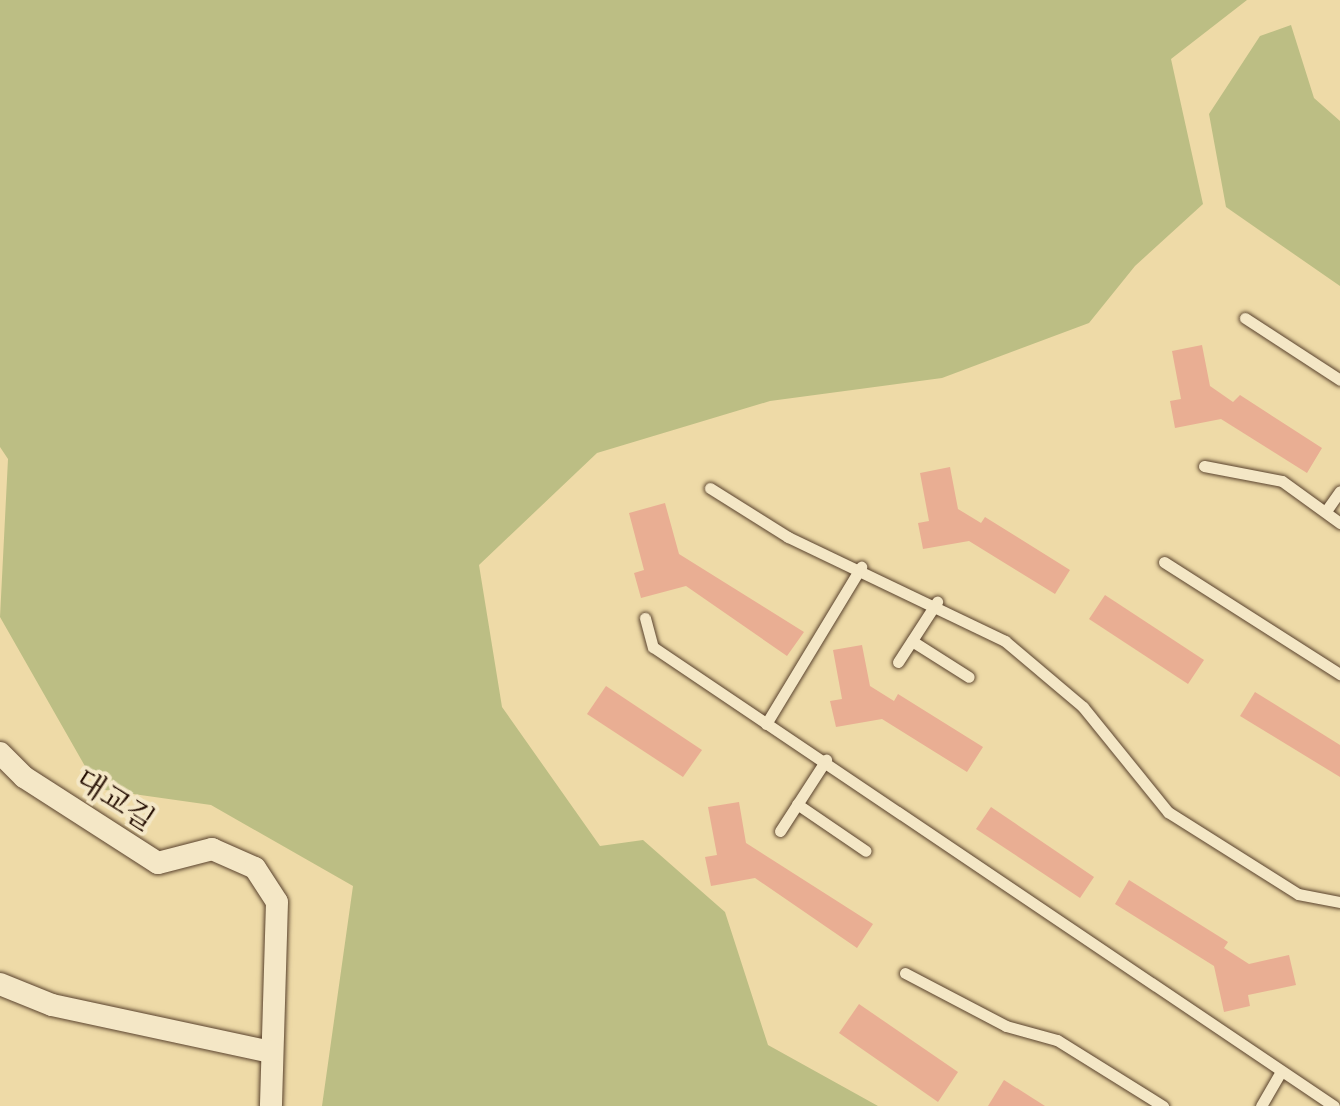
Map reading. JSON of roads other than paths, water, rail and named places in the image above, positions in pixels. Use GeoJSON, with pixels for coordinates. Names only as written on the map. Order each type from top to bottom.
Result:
{"type":"FeatureCollection","features":[{"type":"Feature","properties":{"kind":"street","name":"대교길"},"geometry":{"type":"LineString","coordinates":[[0,753],[24,778],[158,863],[212,849],[254,868],[277,902],[271,1106]]}},
{"type":"Feature","properties":{"kind":"street"},"geometry":{"type":"LineString","coordinates":[[0,984],[52,1005],[272,1052]]}},
{"type":"Feature","properties":{"kind":"lane"},"geometry":{"type":"LineString","coordinates":[[1245,318],[1340,380]]}},
{"type":"Feature","properties":{"kind":"lane"},"geometry":{"type":"LineString","coordinates":[[1204,466],[1282,481],[1340,524]]}},
{"type":"Feature","properties":{"kind":"lane"},"geometry":{"type":"LineString","coordinates":[[710,488],[788,536],[937,602],[1005,641],[1083,707],[1168,812],[1298,894],[1340,902]]}},
{"type":"Feature","properties":{"kind":"lane"},"geometry":{"type":"LineString","coordinates":[[1326,511],[1340,490]]}},
{"type":"Feature","properties":{"kind":"lane"},"geometry":{"type":"LineString","coordinates":[[1164,562],[1340,674]]}},
{"type":"Feature","properties":{"kind":"lane"},"geometry":{"type":"LineString","coordinates":[[766,724],[861,567]]}},
{"type":"Feature","properties":{"kind":"lane"},"geometry":{"type":"LineString","coordinates":[[898,662],[937,602]]}},
{"type":"Feature","properties":{"kind":"lane"},"geometry":{"type":"LineString","coordinates":[[645,618],[653,647],[1334,1106]]}},
{"type":"Feature","properties":{"kind":"lane"},"geometry":{"type":"LineString","coordinates":[[912,641],[969,677]]}},
{"type":"Feature","properties":{"kind":"lane"},"geometry":{"type":"LineString","coordinates":[[780,830],[826,760]]}},
{"type":"Feature","properties":{"kind":"lane"},"geometry":{"type":"LineString","coordinates":[[797,804],[866,850]]}},
{"type":"Feature","properties":{"kind":"lane"},"geometry":{"type":"LineString","coordinates":[[905,974],[1006,1026],[1057,1040],[1163,1106]]}},
{"type":"Feature","properties":{"kind":"lane"},"geometry":{"type":"LineString","coordinates":[[1262,1106],[1281,1072]]}}]}
